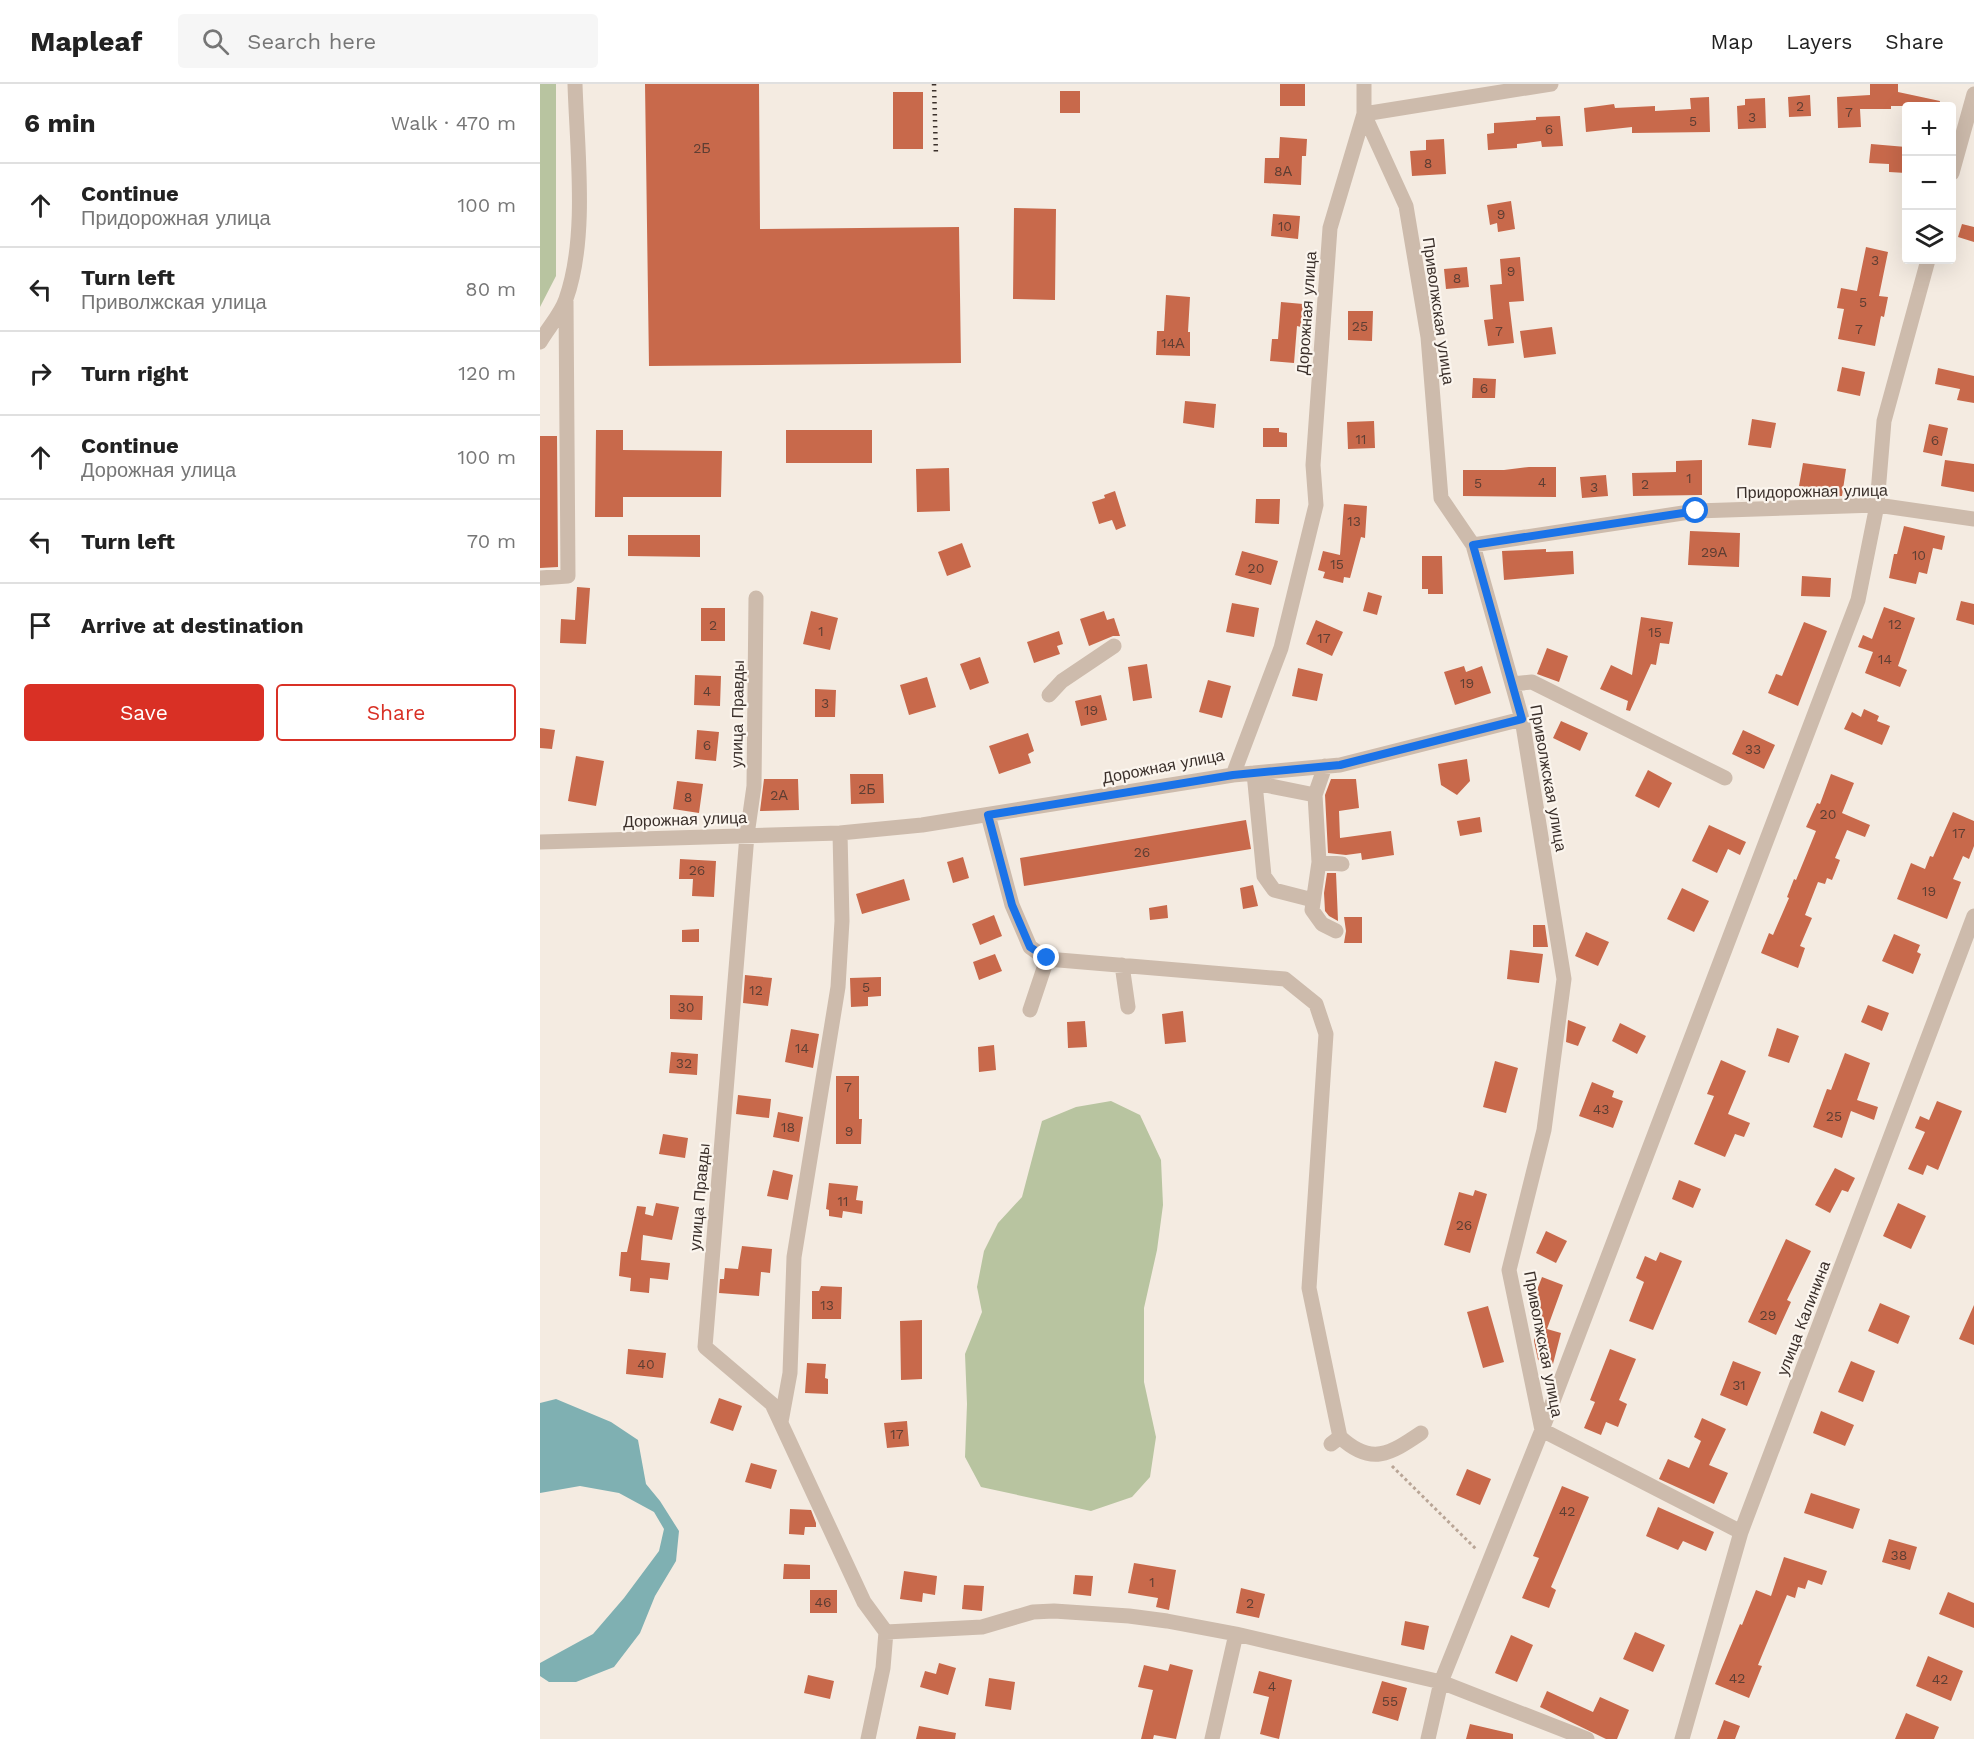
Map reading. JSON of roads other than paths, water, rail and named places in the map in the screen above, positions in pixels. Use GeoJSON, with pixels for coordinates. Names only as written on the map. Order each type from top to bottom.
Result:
{"type":"FeatureCollection","features":[{"type":"Feature","properties":{"kind":"street"},"geometry":{"type":"LineString","coordinates":[[540,578],[568,576],[566,301],[577,252],[579,217],[575,84]]}},
{"type":"Feature","properties":{"kind":"street","name":"Дорожная улица"},"geometry":{"type":"LineString","coordinates":[[540,842],[840,833],[922,825],[1233,775],[1281,648],[1316,506],[1313,465],[1330,228],[1364,114],[1364,84]]}},
{"type":"Feature","properties":{"kind":"street"},"geometry":{"type":"LineString","coordinates":[[1364,114],[1551,84]]}},
{"type":"Feature","properties":{"kind":"street"},"geometry":{"type":"LineString","coordinates":[[1956,158],[1974,93]]}},
{"type":"Feature","properties":{"kind":"street","name":"Приволжская улица"},"geometry":{"type":"LineString","coordinates":[[1364,114],[1406,206],[1428,337],[1441,498],[1473,545],[1522,719],[1564,979],[1544,1130],[1509,1270],[1542,1430]]}},
{"type":"Feature","properties":{"kind":"street","name":"Приволжская улица"},"geometry":{"type":"LineString","coordinates":[[1428,1739],[1442,1682],[1542,1430],[1858,600],[1877,506],[1884,421],[1927,264]]}},
{"type":"Feature","properties":{"kind":"street"},"geometry":{"type":"LineString","coordinates":[[540,342],[566,301]]}},
{"type":"Feature","properties":{"kind":"street","name":"Придорожная улица"},"geometry":{"type":"LineString","coordinates":[[1473,545],[1696,511],[1877,506],[1974,519]]}},
{"type":"Feature","properties":{"kind":"street","name":"улица Правды"},"geometry":{"type":"LineString","coordinates":[[756,598],[754,786],[747,835],[705,1347],[772,1404],[864,1602],[886,1632]]}},
{"type":"Feature","properties":{"kind":"street"},"geometry":{"type":"LineString","coordinates":[[1049,695],[1062,681],[1114,646]]}},
{"type":"Feature","properties":{"kind":"street"},"geometry":{"type":"LineString","coordinates":[[1512,684],[1532,682],[1725,778]]}},
{"type":"Feature","properties":{"kind":"street"},"geometry":{"type":"LineString","coordinates":[[1254,778],[1340,765],[1522,719]]}},
{"type":"Feature","properties":{"kind":"street"},"geometry":{"type":"LineString","coordinates":[[1325,766],[1315,795],[1319,862],[1312,910],[1322,924],[1336,931]]}},
{"type":"Feature","properties":{"kind":"street"},"geometry":{"type":"LineString","coordinates":[[1233,775],[1254,778],[1315,795]]}},
{"type":"Feature","properties":{"kind":"street"},"geometry":{"type":"LineString","coordinates":[[1254,778],[1264,876],[1274,890],[1313,900]]}},
{"type":"Feature","properties":{"kind":"street"},"geometry":{"type":"LineString","coordinates":[[988,815],[1012,905],[1030,947],[1047,958],[1285,979],[1316,1004],[1326,1034],[1309,1288],[1335,1440],[1371,1456],[1388,1453],[1421,1433]]}},
{"type":"Feature","properties":{"kind":"street"},"geometry":{"type":"LineString","coordinates":[[781,1422],[790,1373],[794,1257],[838,987],[842,921],[840,833]]}},
{"type":"Feature","properties":{"kind":"street"},"geometry":{"type":"LineString","coordinates":[[1319,862],[1342,864]]}},
{"type":"Feature","properties":{"kind":"street","name":"улица Калинина"},"geometry":{"type":"LineString","coordinates":[[1682,1739],[1741,1532],[1974,916]]}},
{"type":"Feature","properties":{"kind":"street"},"geometry":{"type":"LineString","coordinates":[[1030,1010],[1047,958]]}},
{"type":"Feature","properties":{"kind":"street"},"geometry":{"type":"LineString","coordinates":[[1122,965],[1128,1007]]}},
{"type":"Feature","properties":{"kind":"street","name":"Приволжская улица"},"geometry":{"type":"LineString","coordinates":[[1542,1430],[1741,1532]]}},
{"type":"Feature","properties":{"kind":"street"},"geometry":{"type":"LineString","coordinates":[[868,1739],[883,1668],[886,1632],[982,1627],[1033,1612],[1054,1611],[1129,1616],[1236,1634],[1442,1682],[1587,1739]]}},
{"type":"Feature","properties":{"kind":"street"},"geometry":{"type":"LineString","coordinates":[[1212,1739],[1236,1634]]}},
{"type":"Feature","properties":{"kind":"water"},"geometry":{"type":"Polygon","coordinates":[[[556,1399],[611,1422],[638,1440],[646,1484],[679,1531],[676,1561],[655,1596],[640,1633],[614,1667],[576,1682],[549,1682],[540,1676],[540,1663],[593,1634],[624,1598],[659,1551],[664,1529],[654,1512],[619,1493],[580,1486],[540,1493],[540,1403],[556,1399]]]}},
{"type":"Feature","properties":{"kind":"railway"},"geometry":{"type":"LineString","coordinates":[[934,84],[936,156]]}}]}
